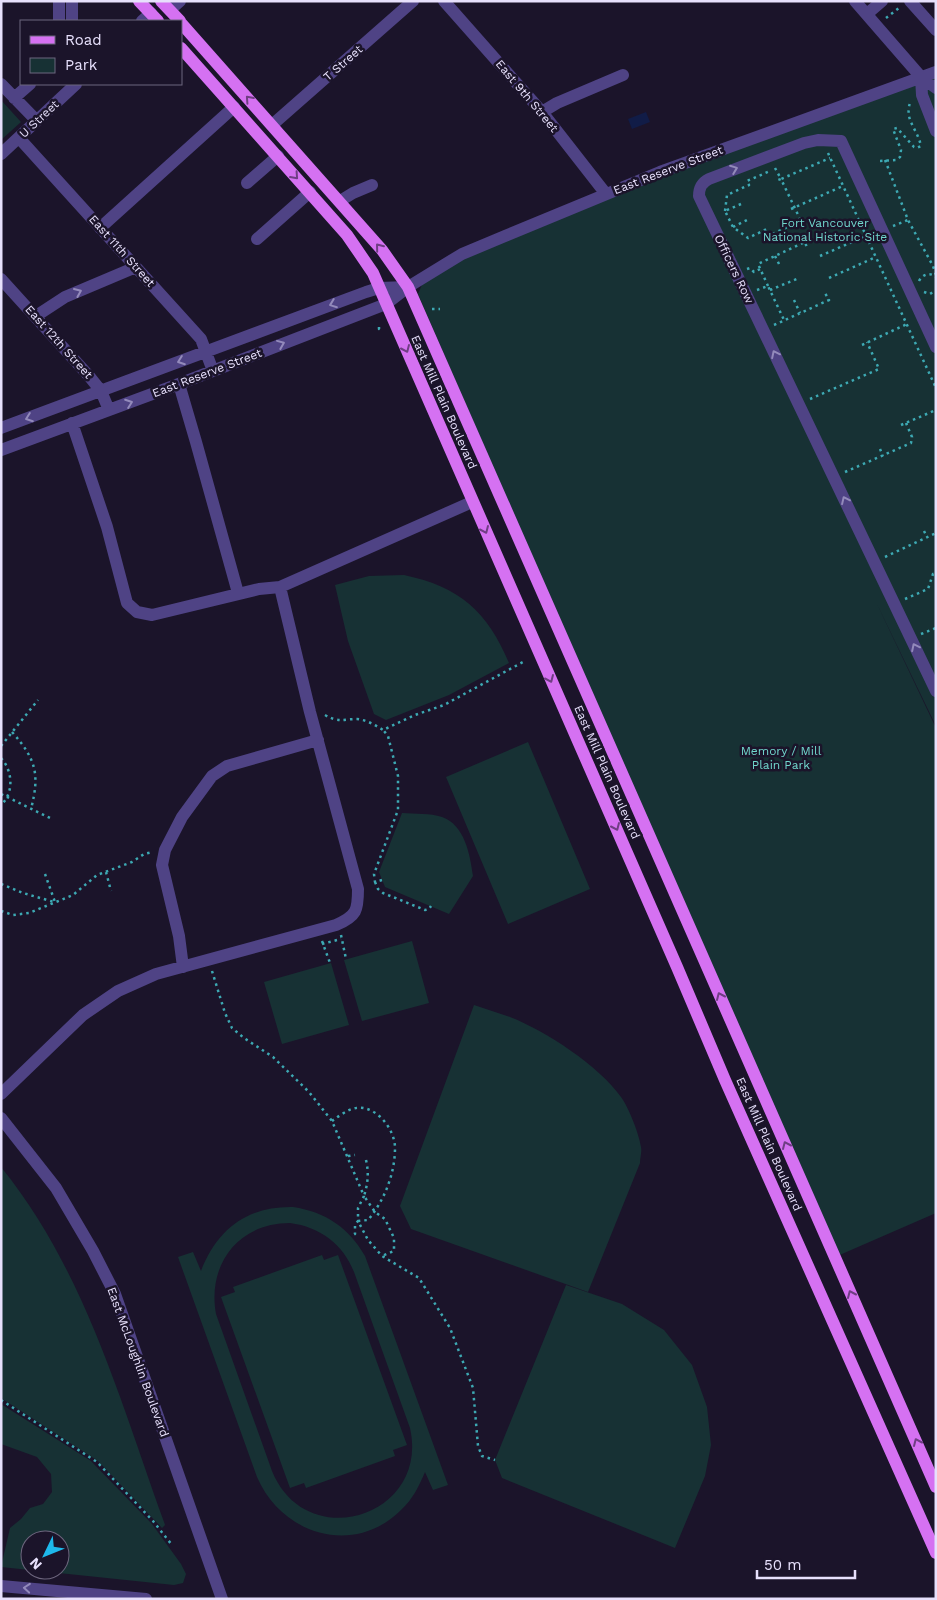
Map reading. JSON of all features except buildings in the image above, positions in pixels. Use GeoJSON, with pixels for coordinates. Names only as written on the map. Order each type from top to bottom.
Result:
{"type":"FeatureCollection","features":[{"type":"Feature","properties":{"kind":"main road"},"geometry":{"type":"LineString","coordinates":[[139,1],[150,19]]}},
{"type":"Feature","properties":{"kind":"main road","name":"East Mill Plain Boulevard"},"geometry":{"type":"LineString","coordinates":[[166,6],[178,20]]}},
{"type":"Feature","properties":{"kind":"main road","name":"East Mill Plain Boulevard"},"geometry":{"type":"LineString","coordinates":[[182,24],[340,201],[382,250],[408,287],[936,1487]]}},
{"type":"Feature","properties":{"kind":"main road","name":"East Mill Plain Boulevard"},"geometry":{"type":"LineString","coordinates":[[182,49],[347,235],[373,273],[737,1107],[936,1553]]}},
{"type":"Feature","properties":{"kind":"street"},"geometry":{"type":"LineString","coordinates":[[59,1],[59,20]]}},
{"type":"Feature","properties":{"kind":"street"},"geometry":{"type":"LineString","coordinates":[[72,1],[72,20]]}},
{"type":"Feature","properties":{"kind":"street"},"geometry":{"type":"LineString","coordinates":[[166,6],[180,1]]}},
{"type":"Feature","properties":{"kind":"street","name":"T Street"},"geometry":{"type":"LineString","coordinates":[[272,125],[413,1]]}},
{"type":"Feature","properties":{"kind":"street","name":"East 9th Street"},"geometry":{"type":"LineString","coordinates":[[444,1],[542,112],[606,194]]}},
{"type":"Feature","properties":{"kind":"street"},"geometry":{"type":"LineString","coordinates":[[855,1],[921,77],[936,88]]}},
{"type":"Feature","properties":{"kind":"street"},"geometry":{"type":"LineString","coordinates":[[867,14],[882,1]]}},
{"type":"Feature","properties":{"kind":"street"},"geometry":{"type":"LineString","coordinates":[[905,4],[936,30]]}},
{"type":"Feature","properties":{"kind":"street","name":"East Reserve Street"},"geometry":{"type":"LineString","coordinates":[[1,450],[386,304],[408,287],[462,254],[660,172],[936,72]]}},
{"type":"Feature","properties":{"kind":"street"},"geometry":{"type":"LineString","coordinates":[[542,112],[557,103],[623,75]]}},
{"type":"Feature","properties":{"kind":"street"},"geometry":{"type":"LineString","coordinates":[[921,77],[922,95],[936,131]]}},
{"type":"Feature","properties":{"kind":"street"},"geometry":{"type":"LineString","coordinates":[[1,84],[37,121]]}},
{"type":"Feature","properties":{"kind":"street"},"geometry":{"type":"LineString","coordinates":[[14,98],[29,85]]}},
{"type":"Feature","properties":{"kind":"street","name":"U Street"},"geometry":{"type":"LineString","coordinates":[[1,154],[75,85]]}},
{"type":"Feature","properties":{"kind":"street"},"geometry":{"type":"LineString","coordinates":[[100,228],[234,108]]}},
{"type":"Feature","properties":{"kind":"street","name":"East 11th Street"},"geometry":{"type":"LineString","coordinates":[[19,138],[201,339],[213,371]]}},
{"type":"Feature","properties":{"kind":"street","name":"Officers Row"},"geometry":{"type":"LineString","coordinates":[[936,347],[841,141],[822,140],[804,143],[709,179],[702,184],[699,190],[700,196],[936,691]]}},
{"type":"Feature","properties":{"kind":"street"},"geometry":{"type":"LineString","coordinates":[[248,183],[278,156]]}},
{"type":"Feature","properties":{"kind":"street"},"geometry":{"type":"LineString","coordinates":[[340,201],[372,185]]}},
{"type":"Feature","properties":{"kind":"street"},"geometry":{"type":"LineString","coordinates":[[258,239],[310,192]]}},
{"type":"Feature","properties":{"kind":"street"},"geometry":{"type":"LineString","coordinates":[[36,316],[65,297],[136,266]]}},
{"type":"Feature","properties":{"kind":"street","name":"East 12th Street"},"geometry":{"type":"LineString","coordinates":[[1,279],[89,376],[101,391],[109,410]]}},
{"type":"Feature","properties":{"kind":"street","name":"East Reserve Street"},"geometry":{"type":"LineString","coordinates":[[1,428],[379,288],[408,287]]}},
{"type":"Feature","properties":{"kind":"street"},"geometry":{"type":"LineString","coordinates":[[179,384],[238,594]]}},
{"type":"Feature","properties":{"kind":"street"},"geometry":{"type":"LineString","coordinates":[[72,423],[107,527],[127,603],[137,612],[152,615],[259,589],[280,587],[472,502]]}},
{"type":"Feature","properties":{"kind":"street"},"geometry":{"type":"LineString","coordinates":[[1,1094],[83,1015],[118,991],[156,974],[318,930],[351,919],[358,905],[358,888],[310,712],[280,587]]}},
{"type":"Feature","properties":{"kind":"street"},"geometry":{"type":"LineString","coordinates":[[183,967],[179,936],[162,864],[165,850],[182,817],[212,776],[226,766],[318,740]]}},
{"type":"Feature","properties":{"kind":"street","name":"East McLoughlin Boulevard"},"geometry":{"type":"LineString","coordinates":[[1,1118],[56,1188],[93,1251],[115,1294],[222,1599]]}},
{"type":"Feature","properties":{"kind":"street"},"geometry":{"type":"LineString","coordinates":[[1,1586],[146,1599]]}},
{"type":"Feature","properties":{"kind":"path"},"geometry":{"type":"LineString","coordinates":[[886,23],[886,19],[905,4]]}},
{"type":"Feature","properties":{"kind":"path"},"geometry":{"type":"LineString","coordinates":[[880,161],[885,159],[896,160],[900,157],[901,150],[893,129],[897,128],[914,147],[921,146],[907,110],[912,99]]}},
{"type":"Feature","properties":{"kind":"path"},"geometry":{"type":"LineString","coordinates":[[822,140],[936,388]]}},
{"type":"Feature","properties":{"kind":"path"},"geometry":{"type":"LineString","coordinates":[[780,179],[830,158]]}},
{"type":"Feature","properties":{"kind":"path"},"geometry":{"type":"LineString","coordinates":[[885,159],[908,220],[933,266],[936,276]]}},
{"type":"Feature","properties":{"kind":"path"},"geometry":{"type":"LineString","coordinates":[[776,168],[780,179],[801,221],[770,235],[767,227],[748,238],[733,227],[726,211],[726,196],[751,186],[747,180],[776,168]]}},
{"type":"Feature","properties":{"kind":"path"},"geometry":{"type":"LineString","coordinates":[[793,208],[843,186]]}},
{"type":"Feature","properties":{"kind":"path"},"geometry":{"type":"LineString","coordinates":[[726,211],[741,204]]}},
{"type":"Feature","properties":{"kind":"path"},"geometry":{"type":"LineString","coordinates":[[733,227],[747,220]]}},
{"type":"Feature","properties":{"kind":"path"},"geometry":{"type":"LineString","coordinates":[[820,256],[866,236]]}},
{"type":"Feature","properties":{"kind":"path"},"geometry":{"type":"LineString","coordinates":[[784,320],[758,264],[805,242],[807,248]]}},
{"type":"Feature","properties":{"kind":"path"},"geometry":{"type":"LineString","coordinates":[[775,256],[780,266]]}},
{"type":"Feature","properties":{"kind":"path"},"geometry":{"type":"LineString","coordinates":[[829,278],[876,257]]}},
{"type":"Feature","properties":{"kind":"path"},"geometry":{"type":"LineString","coordinates":[[936,276],[931,274],[923,275],[919,281],[919,287],[922,292],[930,294],[936,290]]}},
{"type":"Feature","properties":{"kind":"path"},"geometry":{"type":"LineString","coordinates":[[770,290],[798,278]]}},
{"type":"Feature","properties":{"kind":"path"},"geometry":{"type":"LineString","coordinates":[[747,295],[768,286]]}},
{"type":"Feature","properties":{"kind":"path"},"geometry":{"type":"LineString","coordinates":[[763,330],[829,300],[825,292]]}},
{"type":"Feature","properties":{"kind":"path"},"geometry":{"type":"LineString","coordinates":[[794,300],[800,313]]}},
{"type":"Feature","properties":{"kind":"path"},"geometry":{"type":"LineString","coordinates":[[862,344],[907,324]]}},
{"type":"Feature","properties":{"kind":"path"},"geometry":{"type":"LineString","coordinates":[[799,404],[879,368],[867,342]]}},
{"type":"Feature","properties":{"kind":"path"},"geometry":{"type":"LineString","coordinates":[[901,425],[936,410]]}},
{"type":"Feature","properties":{"kind":"path"},"geometry":{"type":"LineString","coordinates":[[834,477],[911,443],[912,437],[906,423]]}},
{"type":"Feature","properties":{"kind":"path"},"geometry":{"type":"LineString","coordinates":[[880,449],[883,456]]}},
{"type":"Feature","properties":{"kind":"path"},"geometry":{"type":"LineString","coordinates":[[924,531],[927,537]]}},
{"type":"Feature","properties":{"kind":"path"},"geometry":{"type":"LineString","coordinates":[[874,562],[936,533]]}},
{"type":"Feature","properties":{"kind":"path"},"geometry":{"type":"LineString","coordinates":[[894,603],[928,589],[933,574],[936,573]]}},
{"type":"Feature","properties":{"kind":"path"},"geometry":{"type":"LineString","coordinates":[[383,730],[415,715],[444,705],[523,662]]}},
{"type":"Feature","properties":{"kind":"path"},"geometry":{"type":"LineString","coordinates":[[1,746],[38,700]]}},
{"type":"Feature","properties":{"kind":"path"},"geometry":{"type":"LineString","coordinates":[[310,712],[320,710],[325,716],[341,721],[357,719],[369,722],[383,730],[388,736],[398,776],[399,802],[398,810],[374,874],[375,882],[378,889],[383,893],[425,910],[429,910],[431,906]]}},
{"type":"Feature","properties":{"kind":"path"},"geometry":{"type":"LineString","coordinates":[[12,732],[26,748],[35,767],[36,788],[31,808]]}},
{"type":"Feature","properties":{"kind":"path"},"geometry":{"type":"LineString","coordinates":[[1,758],[6,763],[11,776],[10,790],[1,806]]}},
{"type":"Feature","properties":{"kind":"path"},"geometry":{"type":"LineString","coordinates":[[1,794],[52,819]]}},
{"type":"Feature","properties":{"kind":"path"},"geometry":{"type":"LineString","coordinates":[[1,911],[13,914],[30,913],[73,894],[97,874],[132,862],[144,854],[165,850]]}},
{"type":"Feature","properties":{"kind":"path"},"geometry":{"type":"LineString","coordinates":[[106,872],[111,891]]}},
{"type":"Feature","properties":{"kind":"path"},"geometry":{"type":"LineString","coordinates":[[45,874],[55,902]]}},
{"type":"Feature","properties":{"kind":"path"},"geometry":{"type":"LineString","coordinates":[[375,882],[382,880]]}},
{"type":"Feature","properties":{"kind":"path"},"geometry":{"type":"LineString","coordinates":[[1,884],[23,893],[55,902]]}},
{"type":"Feature","properties":{"kind":"path"},"geometry":{"type":"LineString","coordinates":[[340,923],[346,959]]}},
{"type":"Feature","properties":{"kind":"path"},"geometry":{"type":"LineString","coordinates":[[318,930],[330,963]]}},
{"type":"Feature","properties":{"kind":"path"},"geometry":{"type":"LineString","coordinates":[[322,944],[341,938]]}},
{"type":"Feature","properties":{"kind":"path"},"geometry":{"type":"LineString","coordinates":[[210,960],[225,1012],[232,1028],[273,1057],[309,1092],[332,1121],[364,1196],[375,1212],[385,1219],[394,1238],[394,1251],[382,1256]]}},
{"type":"Feature","properties":{"kind":"path"},"geometry":{"type":"LineString","coordinates":[[332,1121],[354,1108],[366,1108],[375,1112],[386,1123],[396,1146],[393,1170],[375,1212],[368,1220],[358,1221]]}},
{"type":"Feature","properties":{"kind":"path"},"geometry":{"type":"LineString","coordinates":[[348,1156],[355,1156]]}},
{"type":"Feature","properties":{"kind":"path"},"geometry":{"type":"LineString","coordinates":[[366,1160],[368,1170],[367,1184],[358,1208],[358,1221],[368,1240],[382,1256],[419,1278],[450,1328],[472,1388],[478,1446],[482,1456],[495,1460]]}},
{"type":"Feature","properties":{"kind":"path"},"geometry":{"type":"LineString","coordinates":[[352,1236],[355,1234],[355,1225],[358,1221]]}},
{"type":"Feature","properties":{"kind":"path"},"geometry":{"type":"LineString","coordinates":[[1,1400],[97,1462],[153,1521],[172,1545]]}},
{"type":"Feature","properties":{"kind":"green space","name":"Memory / Mill Plain Park"},"geometry":{"type":"Polygon","coordinates":[[[936,72],[936,726],[876,602],[936,728],[936,1213],[835,1257],[418,294],[426,275],[462,254],[936,72]]]}},
{"type":"Feature","properties":{"kind":"green space"},"geometry":{"type":"Polygon","coordinates":[[[1,100],[21,122],[1,140],[1,100]]]}},
{"type":"Feature","properties":{"kind":"green space"},"geometry":{"type":"Polygon","coordinates":[[[404,575],[441,586],[469,604],[481,615],[491,629],[509,663],[449,695],[386,720],[374,714],[348,641],[335,585],[369,576],[404,575]]]}},
{"type":"Feature","properties":{"kind":"green space"},"geometry":{"type":"Polygon","coordinates":[[[528,742],[590,889],[508,924],[446,777],[528,742]]]}},
{"type":"Feature","properties":{"kind":"green space"},"geometry":{"type":"Polygon","coordinates":[[[402,813],[442,817],[456,827],[465,842],[473,876],[449,914],[385,887],[379,872],[402,813]]]}},
{"type":"Feature","properties":{"kind":"green space"},"geometry":{"type":"Polygon","coordinates":[[[412,941],[429,1003],[362,1021],[344,960],[412,941]]]}},
{"type":"Feature","properties":{"kind":"green space"},"geometry":{"type":"Polygon","coordinates":[[[331,963],[349,1025],[282,1044],[264,982],[331,963]]]}},
{"type":"Feature","properties":{"kind":"green space"},"geometry":{"type":"Polygon","coordinates":[[[474,1005],[524,1023],[571,1051],[611,1085],[621,1097],[633,1121],[641,1147],[640,1163],[588,1292],[411,1229],[400,1206],[474,1005]]]}},
{"type":"Feature","properties":{"kind":"green space"},"geometry":{"type":"Polygon","coordinates":[[[1,1167],[30,1207],[55,1248],[77,1292],[97,1337],[132,1429],[165,1525],[162,1528],[98,1461],[1,1398],[1,1167]]]}},
{"type":"Feature","properties":{"kind":"green space"},"geometry":{"type":"Polygon","coordinates":[[[293,1207],[305,1209],[326,1217],[352,1237],[359,1246],[365,1256],[448,1485],[433,1490],[425,1472],[412,1497],[401,1510],[382,1524],[362,1533],[341,1536],[321,1533],[301,1525],[283,1513],[268,1497],[257,1477],[178,1257],[193,1252],[201,1271],[216,1243],[225,1232],[248,1216],[277,1208],[293,1207]],[[290,1223],[272,1225],[255,1230],[241,1239],[230,1250],[216,1279],[214,1296],[216,1314],[272,1471],[289,1497],[311,1512],[336,1518],[361,1514],[384,1503],[402,1484],[411,1459],[410,1428],[349,1262],[337,1245],[321,1233],[290,1223]]]}},
{"type":"Feature","properties":{"kind":"green space"},"geometry":{"type":"Polygon","coordinates":[[[322,1255],[324,1260],[338,1255],[407,1445],[393,1450],[395,1456],[306,1488],[304,1483],[290,1488],[221,1297],[235,1292],[233,1287],[322,1255]]]}},
{"type":"Feature","properties":{"kind":"green space"},"geometry":{"type":"Polygon","coordinates":[[[566,1285],[622,1304],[664,1330],[692,1365],[707,1407],[711,1445],[705,1476],[675,1548],[502,1478],[495,1460],[566,1285]]]}},
{"type":"Feature","properties":{"kind":"green space"},"geometry":{"type":"Polygon","coordinates":[[[1,1404],[91,1461],[152,1524],[181,1564],[186,1574],[183,1583],[174,1585],[70,1574],[70,1530],[20,1530],[20,1569],[1,1567],[10,1528],[30,1508],[43,1504],[52,1492],[51,1474],[37,1457],[1,1444],[1,1404]]]}},
{"type":"Feature","properties":{"kind":"water"},"geometry":{"type":"Polygon","coordinates":[[[646,112],[650,122],[632,129],[628,119],[646,112]]]}},
{"type":"Feature","properties":{"kind":"park label","name":"Fort Vancouver National Historic Site"},"geometry":{"type":"Point","coordinates":[825,230]}}]}
